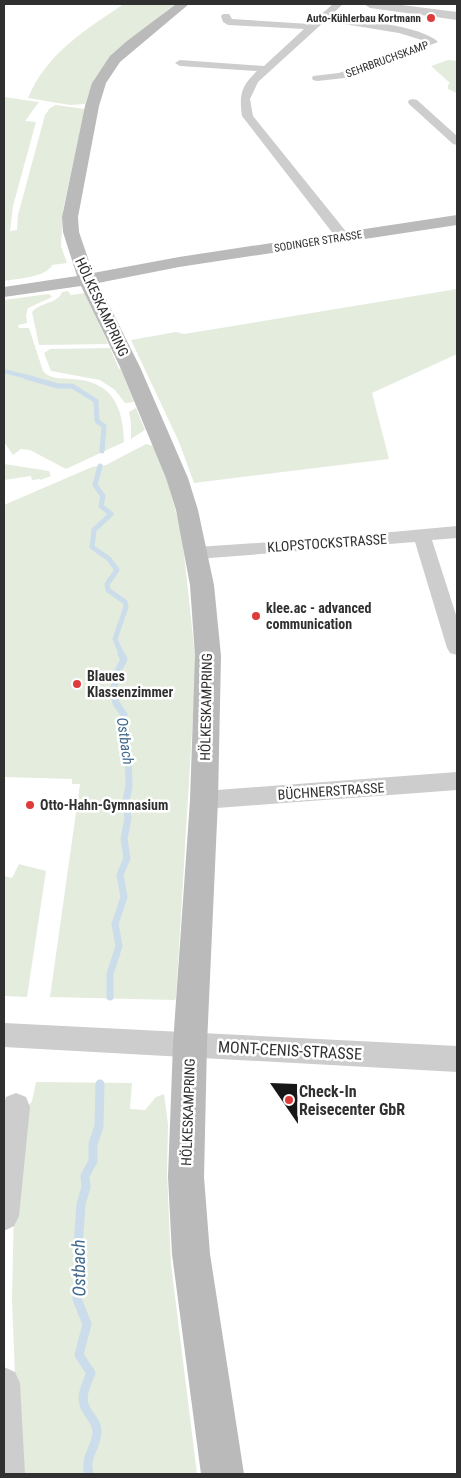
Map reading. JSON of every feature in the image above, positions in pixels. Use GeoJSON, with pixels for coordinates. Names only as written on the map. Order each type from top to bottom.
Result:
{"type":"FeatureCollection","features":[{"type":"Feature","properties":{"kind":"main road","name":"HÖLKESKAMPRING"},"geometry":{"type":"LineString","coordinates":[[183,4],[120,54],[99,83],[92,106],[70,217],[71,232],[85,276],[130,367],[177,478],[197,552],[202,585],[208,656],[204,800],[190,1044],[186,1177],[189,1237],[223,1474]]}},
{"type":"Feature","properties":{"kind":"main road","name":"SODINGER STRASSE"},"geometry":{"type":"LineString","coordinates":[[4,285],[138,272],[179,262],[457,220]]}},
{"type":"Feature","properties":{"kind":"main road","name":"SODINGER STRASSE"},"geometry":{"type":"LineString","coordinates":[[4,292],[85,276]]}},
{"type":"Feature","properties":{"kind":"street"},"geometry":{"type":"LineString","coordinates":[[338,4],[253,81],[245,99],[248,116],[343,237]]}},
{"type":"Feature","properties":{"kind":"street"},"geometry":{"type":"LineString","coordinates":[[370,4],[391,5],[457,16]]}},
{"type":"Feature","properties":{"kind":"street","name":"SEHRBRUCHSKAMP"},"geometry":{"type":"LineString","coordinates":[[317,78],[341,76],[433,42],[430,38],[379,26],[323,18]]}},
{"type":"Feature","properties":{"kind":"street"},"geometry":{"type":"LineString","coordinates":[[225,21],[312,27]]}},
{"type":"Feature","properties":{"kind":"street"},"geometry":{"type":"LineString","coordinates":[[180,63],[266,68]]}},
{"type":"Feature","properties":{"kind":"street"},"geometry":{"type":"LineString","coordinates":[[413,102],[442,122],[457,142]]}},
{"type":"Feature","properties":{"kind":"street","name":"KLOPSTOCKSTRASSE"},"geometry":{"type":"LineString","coordinates":[[197,552],[457,532]]}},
{"type":"Feature","properties":{"kind":"street"},"geometry":{"type":"LineString","coordinates":[[422,536],[457,648]]}},
{"type":"Feature","properties":{"kind":"street","name":"BÜCHNERSTRASSE"},"geometry":{"type":"LineString","coordinates":[[204,800],[457,782]]}},
{"type":"Feature","properties":{"kind":"street","name":"MONT-CENIS-STRASSE"},"geometry":{"type":"LineString","coordinates":[[4,1035],[457,1059]]}},
{"type":"Feature","properties":{"kind":"street"},"geometry":{"type":"LineString","coordinates":[[4,1216],[16,1106]]}},
{"type":"Feature","properties":{"kind":"street"},"geometry":{"type":"LineString","coordinates":[[4,1383],[8,1474]]}},
{"type":"Feature","properties":{"kind":"shaded area"},"geometry":{"type":"Polygon","coordinates":[[[124,4],[175,4],[115,52],[95,78],[85,104],[70,105],[28,98],[36,82],[56,55],[81,33],[124,4]]]}},
{"type":"Feature","properties":{"kind":"shaded area"},"geometry":{"type":"Polygon","coordinates":[[[448,60],[457,61],[457,93],[448,89],[450,83],[431,66],[448,60]]]}},
{"type":"Feature","properties":{"kind":"shaded area"},"geometry":{"type":"Polygon","coordinates":[[[4,97],[39,102],[25,121],[36,122],[13,206],[10,231],[17,230],[18,215],[45,115],[50,108],[56,105],[85,109],[63,210],[61,246],[67,263],[52,265],[49,269],[38,275],[4,281],[4,97]]]}},
{"type":"Feature","properties":{"kind":"shaded area"},"geometry":{"type":"Polygon","coordinates":[[[457,289],[457,354],[372,393],[389,459],[194,483],[179,442],[131,340],[176,332],[184,334],[457,289]]]}},
{"type":"Feature","properties":{"kind":"shaded area"},"geometry":{"type":"Polygon","coordinates":[[[68,291],[71,295],[85,293],[108,344],[39,345],[32,312],[40,306],[57,299],[62,292],[68,291]]]}},
{"type":"Feature","properties":{"kind":"shaded area"},"geometry":{"type":"Polygon","coordinates":[[[48,294],[52,296],[28,308],[26,315],[27,323],[18,325],[19,328],[29,328],[43,371],[46,374],[57,378],[86,381],[106,390],[118,407],[123,429],[124,442],[66,469],[30,450],[21,449],[13,455],[4,442],[4,300],[48,294]]]}},
{"type":"Feature","properties":{"kind":"shaded area"},"geometry":{"type":"Polygon","coordinates":[[[110,348],[119,369],[121,369],[134,402],[125,403],[115,390],[100,380],[51,371],[44,353],[50,349],[110,348]]]}},
{"type":"Feature","properties":{"kind":"shaded area"},"geometry":{"type":"Polygon","coordinates":[[[136,408],[145,430],[131,439],[129,412],[136,408]]]}},
{"type":"Feature","properties":{"kind":"shaded area"},"geometry":{"type":"Polygon","coordinates":[[[146,444],[154,446],[166,475],[182,535],[196,665],[176,998],[175,1000],[50,997],[80,784],[72,784],[72,779],[4,777],[4,505],[92,467],[106,465],[146,444]]]}},
{"type":"Feature","properties":{"kind":"shaded area"},"geometry":{"type":"Polygon","coordinates":[[[4,464],[49,471],[51,476],[40,480],[32,480],[31,476],[4,480],[4,464]]]}},
{"type":"Feature","properties":{"kind":"shaded area"},"geometry":{"type":"Polygon","coordinates":[[[19,864],[46,871],[27,997],[4,996],[4,876],[12,878],[19,864]]]}},
{"type":"Feature","properties":{"kind":"shaded area"},"geometry":{"type":"Polygon","coordinates":[[[36,1082],[132,1083],[130,1109],[145,1110],[156,1097],[164,1094],[168,1125],[167,1172],[171,1264],[197,1474],[19,1474],[12,1300],[14,1203],[24,1111],[32,1101],[36,1082]]]}},
{"type":"Feature","properties":{"kind":"building","name":"Check-In Reisecenter GbR"},"geometry":{"type":"Polygon","coordinates":[[[270,1083],[297,1084],[298,1124],[270,1083]]]}},
{"type":"Feature","properties":{"kind":"waterway","name":"Ostbach"},"geometry":{"type":"LineString","coordinates":[[4,371],[31,378]]}},
{"type":"Feature","properties":{"kind":"waterway","name":"Ostbach"},"geometry":{"type":"LineString","coordinates":[[26,377],[58,386],[72,386],[96,401],[97,421],[104,426],[102,451]]}},
{"type":"Feature","properties":{"kind":"waterway","name":"Ostbach"},"geometry":{"type":"LineString","coordinates":[[100,466],[95,485],[103,496],[101,506],[111,514],[94,530],[92,547],[109,559],[117,570],[107,584],[108,590],[125,602],[126,607],[115,639],[122,655]]}},
{"type":"Feature","properties":{"kind":"waterway","name":"Ostbach"},"geometry":{"type":"LineString","coordinates":[[110,997],[110,974],[119,946],[115,924],[124,897],[120,875],[127,858],[124,839],[128,818],[126,801],[129,786],[128,747],[123,729],[124,715],[116,703],[114,693],[115,677],[124,659],[121,654]]}},
{"type":"Feature","properties":{"kind":"waterway","name":"Ostbach"},"geometry":{"type":"LineString","coordinates":[[89,1474],[88,1463],[97,1432],[95,1422],[86,1409],[83,1399],[91,1373],[79,1355],[87,1324],[77,1299],[82,1270],[78,1246],[81,1204],[86,1187],[85,1176],[93,1161],[93,1144],[99,1126],[100,1084]]}},
{"type":"Feature","properties":{"kind":"place","name":"Auto-Kühlerbau Kortmann"},"geometry":{"type":"Point","coordinates":[431,18]}},
{"type":"Feature","properties":{"kind":"place","name":"klee.ac - advanced communication"},"geometry":{"type":"Point","coordinates":[256,616]}},
{"type":"Feature","properties":{"kind":"place","name":"Blaues Klassenzimmer"},"geometry":{"type":"Point","coordinates":[77,684]}},
{"type":"Feature","properties":{"kind":"place","name":"Otto-Hahn-Gymnasium"},"geometry":{"type":"Point","coordinates":[30,805]}},
{"type":"Feature","properties":{"kind":"place","name":"Check-In Reisecenter GbR"},"geometry":{"type":"Point","coordinates":[289,1100]}}]}
